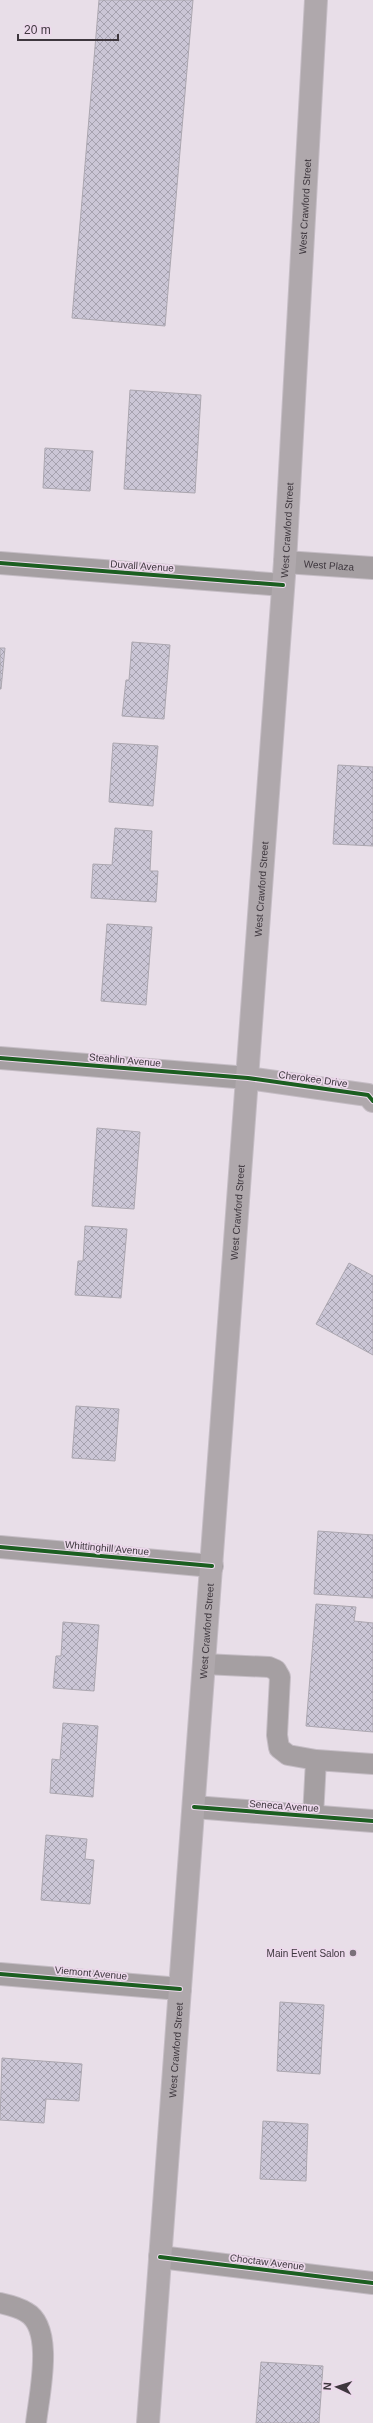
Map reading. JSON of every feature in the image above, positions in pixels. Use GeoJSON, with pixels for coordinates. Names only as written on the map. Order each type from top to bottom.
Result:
{"type":"FeatureCollection","features":[{"type":"Feature","properties":{"kind":"main road","name":"West Crawford Street"},"geometry":{"type":"LineString","coordinates":[[148,2423],[285,562],[316,0]]}},
{"type":"Feature","properties":{"kind":"main road","name":"Cherokee Drive"},"geometry":{"type":"LineString","coordinates":[[248,1078],[368,1095],[373,1101]]}},
{"type":"Feature","properties":{"kind":"street","name":"West Plaza"},"geometry":{"type":"LineString","coordinates":[[285,562],[373,568]]}},
{"type":"Feature","properties":{"kind":"street","name":"Duvall Avenue"},"geometry":{"type":"LineString","coordinates":[[0,563],[283,584]]}},
{"type":"Feature","properties":{"kind":"street","name":"Steahlin Avenue"},"geometry":{"type":"LineString","coordinates":[[0,1058],[248,1078]]}},
{"type":"Feature","properties":{"kind":"street","name":"Whittinghill Avenue"},"geometry":{"type":"LineString","coordinates":[[0,1547],[212,1566]]}},
{"type":"Feature","properties":{"kind":"street","name":"Seneca Avenue"},"geometry":{"type":"LineString","coordinates":[[194,1807],[373,1821]]}},
{"type":"Feature","properties":{"kind":"street","name":"Viemont Avenue"},"geometry":{"type":"LineString","coordinates":[[0,1974],[180,1989]]}},
{"type":"Feature","properties":{"kind":"street","name":"Choctaw Avenue"},"geometry":{"type":"LineString","coordinates":[[160,2257],[373,2283]]}},
{"type":"Feature","properties":{"kind":"lane"},"geometry":{"type":"LineString","coordinates":[[204,1664],[269,1667],[276,1670],[280,1677],[277,1735],[279,1748],[288,1755],[316,1760],[373,1764]]}},
{"type":"Feature","properties":{"kind":"lane"},"geometry":{"type":"LineString","coordinates":[[313,1816],[316,1760]]}},
{"type":"Feature","properties":{"kind":"lane"},"geometry":{"type":"LineString","coordinates":[[0,2303],[28,2312],[40,2327],[43,2348],[36,2423]]}},
{"type":"Feature","properties":{"kind":"building"},"geometry":{"type":"Polygon","coordinates":[[[99,0],[193,0],[165,326],[72,318],[99,0]]]}},
{"type":"Feature","properties":{"kind":"building"},"geometry":{"type":"Polygon","coordinates":[[[130,390],[201,395],[195,493],[124,489],[130,390]]]}},
{"type":"Feature","properties":{"kind":"building"},"geometry":{"type":"Polygon","coordinates":[[[45,448],[93,451],[90,491],[43,488],[45,448]]]}},
{"type":"Feature","properties":{"kind":"building"},"geometry":{"type":"Polygon","coordinates":[[[132,642],[170,645],[164,719],[122,716],[126,680],[129,680],[132,642]]]}},
{"type":"Feature","properties":{"kind":"building"},"geometry":{"type":"Polygon","coordinates":[[[0,648],[5,648],[1,689],[0,689],[0,648]]]}},
{"type":"Feature","properties":{"kind":"building"},"geometry":{"type":"Polygon","coordinates":[[[113,743],[158,746],[153,806],[109,802],[113,743]]]}},
{"type":"Feature","properties":{"kind":"building"},"geometry":{"type":"Polygon","coordinates":[[[338,765],[373,767],[373,846],[333,844],[338,765]]]}},
{"type":"Feature","properties":{"kind":"building"},"geometry":{"type":"Polygon","coordinates":[[[115,828],[152,831],[150,871],[158,871],[156,902],[91,898],[93,864],[112,865],[115,828]]]}},
{"type":"Feature","properties":{"kind":"building"},"geometry":{"type":"Polygon","coordinates":[[[107,924],[152,927],[146,1005],[101,1001],[107,924]]]}},
{"type":"Feature","properties":{"kind":"building"},"geometry":{"type":"Polygon","coordinates":[[[97,1128],[140,1132],[134,1209],[92,1206],[97,1128]]]}},
{"type":"Feature","properties":{"kind":"building"},"geometry":{"type":"Polygon","coordinates":[[[85,1226],[127,1229],[121,1298],[75,1295],[78,1261],[83,1261],[85,1226]]]}},
{"type":"Feature","properties":{"kind":"building"},"geometry":{"type":"Polygon","coordinates":[[[349,1263],[373,1276],[373,1355],[316,1324],[349,1263]]]}},
{"type":"Feature","properties":{"kind":"building"},"geometry":{"type":"Polygon","coordinates":[[[76,1406],[119,1409],[115,1461],[72,1458],[76,1406]]]}},
{"type":"Feature","properties":{"kind":"building"},"geometry":{"type":"Polygon","coordinates":[[[318,1531],[373,1535],[373,1598],[314,1594],[318,1531]]]}},
{"type":"Feature","properties":{"kind":"building"},"geometry":{"type":"Polygon","coordinates":[[[316,1604],[356,1607],[354,1621],[373,1623],[373,1732],[306,1726],[316,1604]]]}},
{"type":"Feature","properties":{"kind":"building"},"geometry":{"type":"Polygon","coordinates":[[[63,1622],[99,1625],[94,1691],[53,1688],[56,1656],[61,1656],[63,1622]]]}},
{"type":"Feature","properties":{"kind":"building"},"geometry":{"type":"Polygon","coordinates":[[[63,1723],[98,1726],[93,1797],[50,1793],[52,1759],[60,1760],[63,1723]]]}},
{"type":"Feature","properties":{"kind":"building"},"geometry":{"type":"Polygon","coordinates":[[[46,1835],[87,1839],[85,1859],[94,1860],[90,1904],[41,1900],[46,1835]]]}},
{"type":"Feature","properties":{"kind":"building"},"geometry":{"type":"Polygon","coordinates":[[[280,2002],[324,2005],[320,2074],[277,2071],[280,2002]]]}},
{"type":"Feature","properties":{"kind":"building"},"geometry":{"type":"Polygon","coordinates":[[[2,2058],[82,2064],[79,2101],[46,2099],[44,2123],[0,2120],[2,2058]]]}},
{"type":"Feature","properties":{"kind":"building"},"geometry":{"type":"Polygon","coordinates":[[[263,2121],[308,2124],[306,2181],[260,2179],[263,2121]]]}},
{"type":"Feature","properties":{"kind":"building"},"geometry":{"type":"Polygon","coordinates":[[[261,2362],[323,2366],[319,2423],[256,2423],[261,2362]]]}},
{"type":"Feature","properties":{"kind":"cycle path"},"geometry":{"type":"LineString","coordinates":[[0,563],[283,585]]}},
{"type":"Feature","properties":{"kind":"cycle path"},"geometry":{"type":"LineString","coordinates":[[0,1058],[248,1078],[368,1095],[373,1101]]}},
{"type":"Feature","properties":{"kind":"cycle path"},"geometry":{"type":"LineString","coordinates":[[0,1547],[212,1566]]}},
{"type":"Feature","properties":{"kind":"cycle path"},"geometry":{"type":"LineString","coordinates":[[194,1807],[373,1821]]}},
{"type":"Feature","properties":{"kind":"cycle path"},"geometry":{"type":"LineString","coordinates":[[0,1974],[180,1989]]}},
{"type":"Feature","properties":{"kind":"cycle path"},"geometry":{"type":"LineString","coordinates":[[160,2257],[373,2283]]}},
{"type":"Feature","properties":{"kind":"place","name":"Main Event Salon"},"geometry":{"type":"Point","coordinates":[353,1953]}}]}
